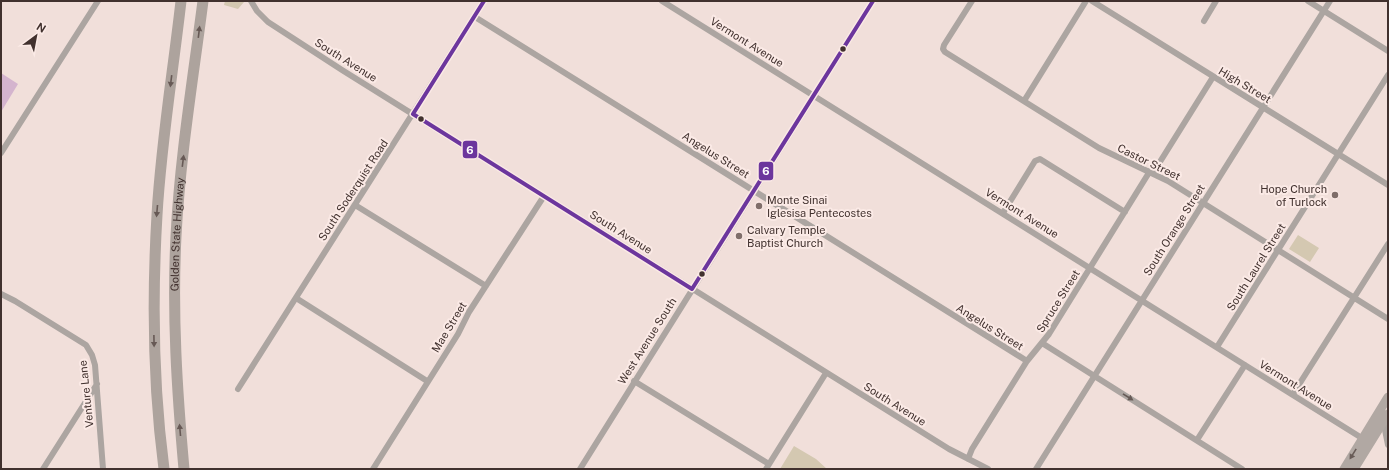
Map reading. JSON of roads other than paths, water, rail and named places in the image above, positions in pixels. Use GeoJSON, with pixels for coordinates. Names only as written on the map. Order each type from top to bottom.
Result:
{"type":"FeatureCollection","features":[{"type":"Feature","properties":{"kind":"highway","name":"Golden State Highway"},"geometry":{"type":"LineString","coordinates":[[164,469],[158,415],[155,361],[155,258],[161,169],[181,1]]}},
{"type":"Feature","properties":{"kind":"highway","name":"Golden State Highway"},"geometry":{"type":"LineString","coordinates":[[184,469],[178,410],[174,323],[176,243],[181,170],[203,1]]}},
{"type":"Feature","properties":{"kind":"main road"},"geometry":{"type":"LineString","coordinates":[[1344,469],[1367,441],[1384,414],[1388,397]]}},
{"type":"Feature","properties":{"kind":"main road"},"geometry":{"type":"LineString","coordinates":[[1354,469],[1367,441],[1384,414]]}},
{"type":"Feature","properties":{"kind":"street"},"geometry":{"type":"LineString","coordinates":[[1,153],[98,1]]}},
{"type":"Feature","properties":{"kind":"street","name":"South Avenue"},"geometry":{"type":"LineString","coordinates":[[251,1],[261,15],[272,25],[826,373],[949,449],[988,469]]}},
{"type":"Feature","properties":{"kind":"street","name":"South Soderquist Road"},"geometry":{"type":"LineString","coordinates":[[238,389],[484,1]]}},
{"type":"Feature","properties":{"kind":"street","name":"Vermont Avenue"},"geometry":{"type":"LineString","coordinates":[[662,1],[1367,441]]}},
{"type":"Feature","properties":{"kind":"street","name":"West Avenue South"},"geometry":{"type":"LineString","coordinates":[[580,469],[873,1]]}},
{"type":"Feature","properties":{"kind":"street","name":"Castor Street"},"geometry":{"type":"LineString","coordinates":[[972,1],[944,45],[943,49],[946,52],[1102,150],[1152,172],[1388,319]]}},
{"type":"Feature","properties":{"kind":"street"},"geometry":{"type":"LineString","coordinates":[[1024,101],[1086,1]]}},
{"type":"Feature","properties":{"kind":"street","name":"High Street"},"geometry":{"type":"LineString","coordinates":[[1092,1],[1388,185]]}},
{"type":"Feature","properties":{"kind":"street"},"geometry":{"type":"LineString","coordinates":[[1204,21],[1216,1]]}},
{"type":"Feature","properties":{"kind":"street"},"geometry":{"type":"LineString","coordinates":[[1308,1],[1388,51]]}},
{"type":"Feature","properties":{"kind":"street","name":"South Orange Street"},"geometry":{"type":"LineString","coordinates":[[1036,469],[1330,1]]}},
{"type":"Feature","properties":{"kind":"street","name":"Angelus Street"},"geometry":{"type":"LineString","coordinates":[[475,16],[1027,361]]}},
{"type":"Feature","properties":{"kind":"street","name":"South Laurel Street"},"geometry":{"type":"LineString","coordinates":[[1217,347],[1388,75]]}},
{"type":"Feature","properties":{"kind":"street","name":"Spruce Street"},"geometry":{"type":"LineString","coordinates":[[968,459],[972,449],[1027,361],[1042,343],[1213,77]]}},
{"type":"Feature","properties":{"kind":"street"},"geometry":{"type":"LineString","coordinates":[[1003,213],[1038,159],[1042,159],[1125,212]]}},
{"type":"Feature","properties":{"kind":"street","name":"Mae Street"},"geometry":{"type":"LineString","coordinates":[[373,469],[486,286],[544,196]]}},
{"type":"Feature","properties":{"kind":"street"},"geometry":{"type":"LineString","coordinates":[[355,205],[486,286]]}},
{"type":"Feature","properties":{"kind":"street"},"geometry":{"type":"LineString","coordinates":[[1293,394],[1388,244]]}},
{"type":"Feature","properties":{"kind":"street","name":"Venture Lane"},"geometry":{"type":"LineString","coordinates":[[1,294],[15,301],[86,345],[92,355],[95,365],[97,384],[103,469]]}},
{"type":"Feature","properties":{"kind":"street"},"geometry":{"type":"LineString","coordinates":[[296,298],[427,381]]}},
{"type":"Feature","properties":{"kind":"street","name":"Angelus Street"},"geometry":{"type":"LineString","coordinates":[[1042,343],[1242,469]]}},
{"type":"Feature","properties":{"kind":"street"},"geometry":{"type":"LineString","coordinates":[[1197,440],[1245,365]]}},
{"type":"Feature","properties":{"kind":"street"},"geometry":{"type":"LineString","coordinates":[[634,381],[767,467],[826,373]]}},
{"type":"Feature","properties":{"kind":"street"},"geometry":{"type":"LineString","coordinates":[[43,469],[97,384]]}},
{"type":"Feature","properties":{"kind":"street"},"geometry":{"type":"LineString","coordinates":[[1384,414],[1388,445]]}},
{"type":"Feature","properties":{"kind":"place","name":"Hope Church of Turlock"},"geometry":{"type":"Point","coordinates":[1335,195]}},
{"type":"Feature","properties":{"kind":"place","name":"Monte Sinai Iglesisa Pentecostes"},"geometry":{"type":"Point","coordinates":[759,206]}},
{"type":"Feature","properties":{"kind":"place","name":"Calvary Temple Baptist Church"},"geometry":{"type":"Point","coordinates":[739,236]}}]}
